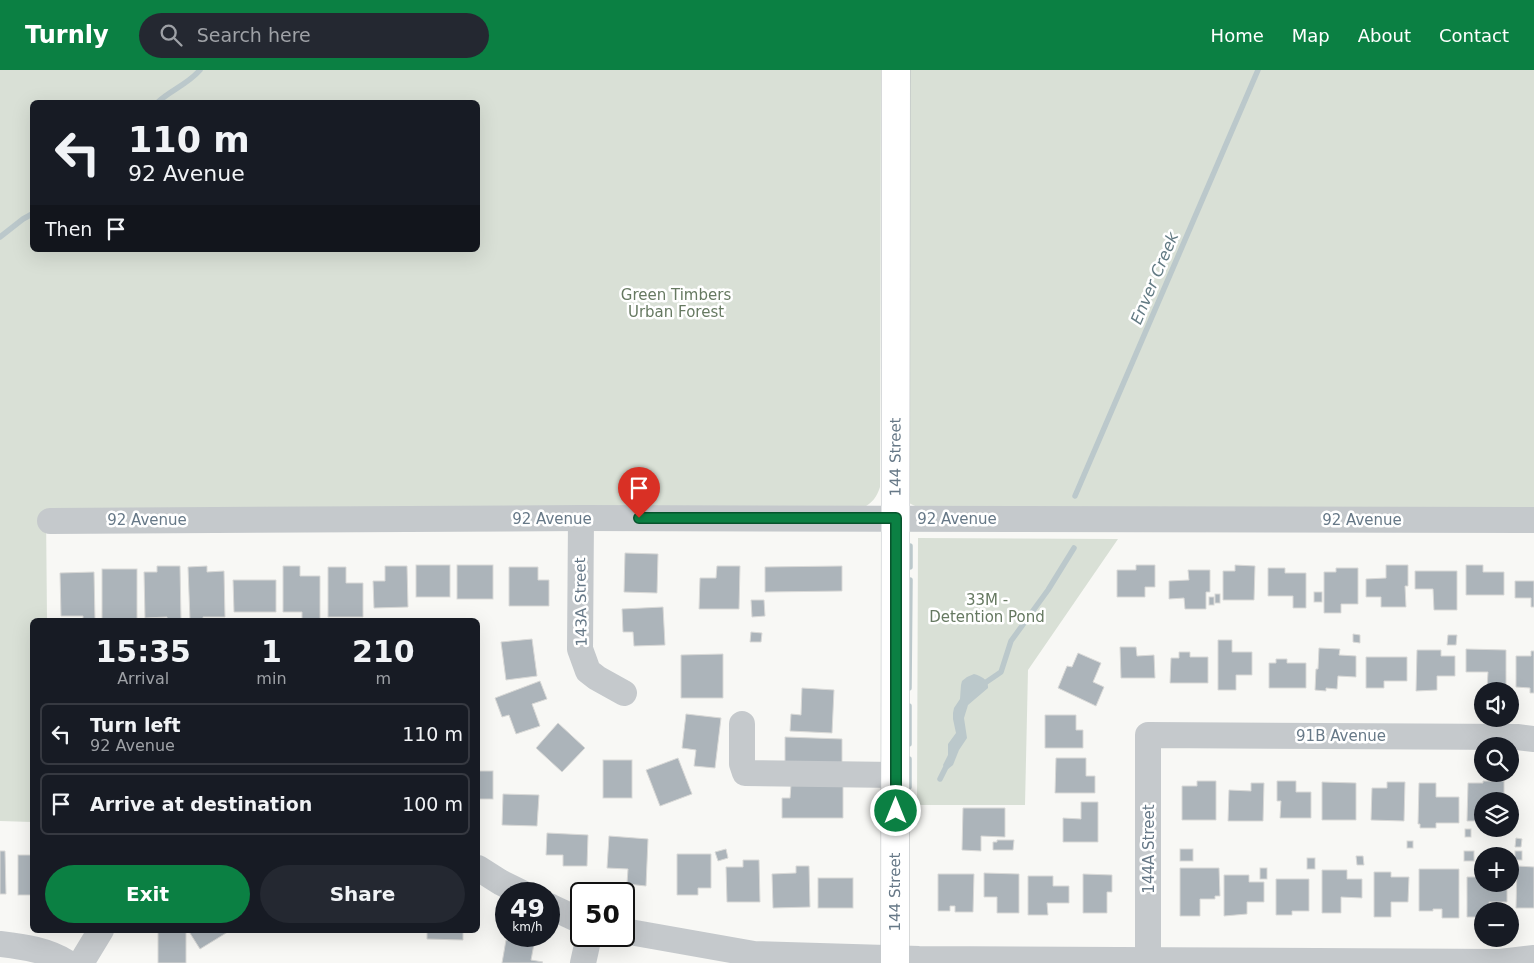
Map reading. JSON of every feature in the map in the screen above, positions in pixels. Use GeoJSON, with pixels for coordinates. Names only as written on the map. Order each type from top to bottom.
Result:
{"type":"FeatureCollection","features":[{"type":"Feature","properties":{"kind":"main road","name":"144 Street"},"geometry":{"type":"LineString","coordinates":[[895,961],[896,70]]}},
{"type":"Feature","properties":{"kind":"street","name":"92 Avenue"},"geometry":{"type":"LineString","coordinates":[[50,521],[581,518],[1534,520]]}},
{"type":"Feature","properties":{"kind":"street","name":"143A Street"},"geometry":{"type":"LineString","coordinates":[[581,518],[580,649],[588,671],[596,678],[624,693]]}},
{"type":"Feature","properties":{"kind":"street"},"geometry":{"type":"LineString","coordinates":[[742,724],[742,764],[745,773],[896,774]]}},
{"type":"Feature","properties":{"kind":"street","name":"91B Avenue"},"geometry":{"type":"LineString","coordinates":[[1148,735],[1517,737],[1534,739]]}},
{"type":"Feature","properties":{"kind":"street","name":"144A Street"},"geometry":{"type":"LineString","coordinates":[[1148,735],[1148,961]]}},
{"type":"Feature","properties":{"kind":"street"},"geometry":{"type":"LineString","coordinates":[[480,869],[500,882]]}},
{"type":"Feature","properties":{"kind":"street"},"geometry":{"type":"LineString","coordinates":[[81,963],[99,933]]}},
{"type":"Feature","properties":{"kind":"street"},"geometry":{"type":"LineString","coordinates":[[635,933],[754,954],[895,961],[1500,962],[1534,958]]}},
{"type":"Feature","properties":{"kind":"street"},"geometry":{"type":"LineString","coordinates":[[0,944],[29,948],[56,956],[68,963]]}},
{"type":"Feature","properties":{"kind":"street"},"geometry":{"type":"LineString","coordinates":[[583,963],[587,947]]}},
{"type":"Feature","properties":{"kind":"green space","name":"Green Timbers Urban Forest"},"geometry":{"type":"Polygon","coordinates":[[[0,70],[881,70],[880,487],[876,497],[869,504],[863,508],[46,511],[47,618],[30,618],[30,822],[0,821],[0,70]]]}},
{"type":"Feature","properties":{"kind":"green space"},"geometry":{"type":"Polygon","coordinates":[[[902,70],[1534,70],[1534,512],[921,509],[909,503],[902,70]]]}},
{"type":"Feature","properties":{"kind":"green space","name":"33M - Detention Pond"},"geometry":{"type":"Polygon","coordinates":[[[918,538],[1118,539],[1028,670],[1025,805],[917,805],[918,538]]]}},
{"type":"Feature","properties":{"kind":"shaded area"},"geometry":{"type":"Polygon","coordinates":[[[974,674],[986,681],[988,688],[968,705],[964,718],[967,738],[959,750],[953,765],[948,769],[943,765],[948,755],[948,744],[956,733],[953,719],[954,708],[960,699],[962,681],[974,674]]]}},
{"type":"Feature","properties":{"kind":"building"},"geometry":{"type":"Polygon","coordinates":[[[625,553],[658,554],[657,593],[624,592],[625,553]]]}},
{"type":"Feature","properties":{"kind":"building"},"geometry":{"type":"Polygon","coordinates":[[[416,565],[450,565],[450,597],[416,597],[416,565]]]}},
{"type":"Feature","properties":{"kind":"building"},"geometry":{"type":"Polygon","coordinates":[[[457,565],[493,565],[493,599],[457,599],[457,565]]]}},
{"type":"Feature","properties":{"kind":"building"},"geometry":{"type":"Polygon","coordinates":[[[1136,565],[1155,565],[1155,587],[1145,587],[1145,597],[1117,597],[1117,570],[1136,570],[1136,565]]]}},
{"type":"Feature","properties":{"kind":"building"},"geometry":{"type":"Polygon","coordinates":[[[1235,565],[1255,566],[1254,600],[1223,600],[1223,571],[1235,571],[1235,565]]]}},
{"type":"Feature","properties":{"kind":"building"},"geometry":{"type":"Polygon","coordinates":[[[1386,565],[1408,565],[1408,586],[1405,586],[1406,607],[1381,607],[1381,597],[1366,597],[1366,579],[1386,578],[1386,565]]]}},
{"type":"Feature","properties":{"kind":"building"},"geometry":{"type":"Polygon","coordinates":[[[1466,565],[1483,565],[1483,572],[1504,572],[1504,595],[1466,595],[1466,565]]]}},
{"type":"Feature","properties":{"kind":"building"},"geometry":{"type":"Polygon","coordinates":[[[157,566],[180,566],[181,618],[145,618],[144,572],[157,572],[157,566]]]}},
{"type":"Feature","properties":{"kind":"building"},"geometry":{"type":"Polygon","coordinates":[[[207,566],[207,572],[224,571],[225,617],[190,618],[188,567],[207,566]]]}},
{"type":"Feature","properties":{"kind":"building"},"geometry":{"type":"Polygon","coordinates":[[[283,566],[300,566],[300,576],[320,576],[320,618],[302,618],[302,612],[283,612],[283,566]]]}},
{"type":"Feature","properties":{"kind":"building"},"geometry":{"type":"Polygon","coordinates":[[[385,566],[407,566],[408,607],[374,608],[373,581],[385,581],[385,566]]]}},
{"type":"Feature","properties":{"kind":"building"},"geometry":{"type":"Polygon","coordinates":[[[717,566],[740,566],[739,609],[699,609],[700,578],[716,578],[717,566]]]}},
{"type":"Feature","properties":{"kind":"building"},"geometry":{"type":"Polygon","coordinates":[[[842,566],[842,591],[765,592],[765,567],[842,566]]]}},
{"type":"Feature","properties":{"kind":"building"},"geometry":{"type":"Polygon","coordinates":[[[328,567],[346,567],[346,583],[363,583],[363,617],[328,617],[328,567]]]}},
{"type":"Feature","properties":{"kind":"building"},"geometry":{"type":"Polygon","coordinates":[[[509,567],[538,567],[538,580],[549,580],[549,606],[509,606],[509,567]]]}},
{"type":"Feature","properties":{"kind":"building"},"geometry":{"type":"Polygon","coordinates":[[[1268,568],[1285,568],[1285,573],[1306,573],[1306,608],[1293,608],[1293,596],[1268,596],[1268,568]]]}},
{"type":"Feature","properties":{"kind":"building"},"geometry":{"type":"Polygon","coordinates":[[[1336,568],[1358,568],[1358,604],[1341,604],[1341,613],[1324,613],[1324,572],[1336,572],[1336,568]]]}},
{"type":"Feature","properties":{"kind":"building"},"geometry":{"type":"Polygon","coordinates":[[[102,569],[137,569],[137,618],[102,618],[102,569]]]}},
{"type":"Feature","properties":{"kind":"building"},"geometry":{"type":"Polygon","coordinates":[[[1188,570],[1210,570],[1210,592],[1206,592],[1206,609],[1185,609],[1184,598],[1169,599],[1169,581],[1189,580],[1188,570]]]}},
{"type":"Feature","properties":{"kind":"building"},"geometry":{"type":"Polygon","coordinates":[[[1415,571],[1457,571],[1457,610],[1434,610],[1433,589],[1415,589],[1415,571]]]}},
{"type":"Feature","properties":{"kind":"building"},"geometry":{"type":"Polygon","coordinates":[[[94,572],[95,618],[61,616],[60,573],[94,572]]]}},
{"type":"Feature","properties":{"kind":"building"},"geometry":{"type":"Polygon","coordinates":[[[233,580],[276,580],[276,612],[234,612],[233,580]]]}},
{"type":"Feature","properties":{"kind":"building"},"geometry":{"type":"Polygon","coordinates":[[[1515,581],[1534,581],[1534,607],[1531,607],[1531,598],[1515,598],[1515,581]]]}},
{"type":"Feature","properties":{"kind":"building"},"geometry":{"type":"Polygon","coordinates":[[[1314,592],[1322,592],[1322,602],[1314,602],[1314,592]]]}},
{"type":"Feature","properties":{"kind":"building"},"geometry":{"type":"Polygon","coordinates":[[[1215,594],[1220,594],[1220,603],[1215,603],[1215,594]]]}},
{"type":"Feature","properties":{"kind":"building"},"geometry":{"type":"Polygon","coordinates":[[[1209,597],[1214,597],[1214,605],[1209,605],[1209,597]]]}},
{"type":"Feature","properties":{"kind":"building"},"geometry":{"type":"Polygon","coordinates":[[[751,600],[764,600],[765,616],[752,617],[751,600]]]}},
{"type":"Feature","properties":{"kind":"building"},"geometry":{"type":"Polygon","coordinates":[[[663,607],[665,645],[634,646],[633,632],[623,632],[622,609],[663,607]]]}},
{"type":"Feature","properties":{"kind":"building"},"geometry":{"type":"Polygon","coordinates":[[[751,632],[762,633],[761,642],[750,642],[751,632]]]}},
{"type":"Feature","properties":{"kind":"building"},"geometry":{"type":"Polygon","coordinates":[[[1353,634],[1360,635],[1360,643],[1353,642],[1353,634]]]}},
{"type":"Feature","properties":{"kind":"building"},"geometry":{"type":"Polygon","coordinates":[[[1448,635],[1457,635],[1456,645],[1447,645],[1448,635]]]}},
{"type":"Feature","properties":{"kind":"building"},"geometry":{"type":"Polygon","coordinates":[[[532,639],[537,676],[506,680],[501,642],[532,639]]]}},
{"type":"Feature","properties":{"kind":"building"},"geometry":{"type":"Polygon","coordinates":[[[1218,640],[1232,640],[1232,652],[1252,652],[1252,675],[1236,675],[1236,690],[1218,690],[1218,640]]]}},
{"type":"Feature","properties":{"kind":"building"},"geometry":{"type":"Polygon","coordinates":[[[1120,647],[1136,647],[1137,656],[1154,655],[1155,678],[1121,678],[1120,647]]]}},
{"type":"Feature","properties":{"kind":"building"},"geometry":{"type":"Polygon","coordinates":[[[1319,648],[1340,649],[1339,655],[1356,656],[1356,677],[1338,676],[1337,689],[1315,690],[1319,648]]]}},
{"type":"Feature","properties":{"kind":"building"},"geometry":{"type":"Polygon","coordinates":[[[1466,649],[1506,650],[1506,682],[1487,682],[1488,672],[1466,672],[1466,649]]]}},
{"type":"Feature","properties":{"kind":"building"},"geometry":{"type":"Polygon","coordinates":[[[1417,650],[1441,650],[1441,656],[1455,656],[1455,676],[1437,676],[1437,690],[1416,691],[1417,650]]]}},
{"type":"Feature","properties":{"kind":"building"},"geometry":{"type":"Polygon","coordinates":[[[1531,651],[1534,651],[1534,693],[1530,693],[1530,688],[1519,687],[1519,682],[1516,682],[1516,656],[1531,656],[1531,651]]]}},
{"type":"Feature","properties":{"kind":"building"},"geometry":{"type":"Polygon","coordinates":[[[1179,652],[1190,652],[1190,657],[1208,657],[1208,683],[1170,683],[1171,658],[1179,658],[1179,652]]]}},
{"type":"Feature","properties":{"kind":"building"},"geometry":{"type":"Polygon","coordinates":[[[1078,653],[1101,663],[1093,682],[1104,687],[1096,706],[1058,688],[1067,666],[1072,667],[1078,653]]]}},
{"type":"Feature","properties":{"kind":"building"},"geometry":{"type":"Polygon","coordinates":[[[723,654],[723,698],[681,698],[681,655],[723,654]]]}},
{"type":"Feature","properties":{"kind":"building"},"geometry":{"type":"Polygon","coordinates":[[[1366,657],[1407,657],[1407,681],[1384,681],[1384,688],[1366,688],[1366,657]]]}},
{"type":"Feature","properties":{"kind":"building"},"geometry":{"type":"Polygon","coordinates":[[[1276,659],[1287,659],[1287,663],[1306,663],[1306,688],[1269,688],[1269,663],[1276,663],[1276,659]]]}},
{"type":"Feature","properties":{"kind":"building"},"geometry":{"type":"Polygon","coordinates":[[[540,681],[547,699],[532,704],[540,726],[516,734],[509,715],[502,717],[495,698],[540,681]]]}},
{"type":"Feature","properties":{"kind":"building"},"geometry":{"type":"Polygon","coordinates":[[[802,688],[834,690],[832,733],[790,731],[791,714],[801,715],[802,688]]]}},
{"type":"Feature","properties":{"kind":"building"},"geometry":{"type":"Polygon","coordinates":[[[686,714],[721,718],[715,768],[694,766],[696,750],[682,748],[686,714]]]}},
{"type":"Feature","properties":{"kind":"building"},"geometry":{"type":"Polygon","coordinates":[[[1045,715],[1076,715],[1076,730],[1083,730],[1083,748],[1045,748],[1045,715]]]}},
{"type":"Feature","properties":{"kind":"building"},"geometry":{"type":"Polygon","coordinates":[[[558,723],[585,748],[562,772],[536,748],[558,723]]]}},
{"type":"Feature","properties":{"kind":"building"},"geometry":{"type":"Polygon","coordinates":[[[785,737],[842,739],[842,767],[785,766],[785,737]]]}},
{"type":"Feature","properties":{"kind":"building"},"geometry":{"type":"Polygon","coordinates":[[[678,758],[692,794],[660,806],[646,770],[678,758]]]}},
{"type":"Feature","properties":{"kind":"building"},"geometry":{"type":"Polygon","coordinates":[[[1056,758],[1086,758],[1086,776],[1095,776],[1095,793],[1055,793],[1056,758]]]}},
{"type":"Feature","properties":{"kind":"building"},"geometry":{"type":"Polygon","coordinates":[[[603,760],[632,760],[632,798],[603,798],[603,760]]]}},
{"type":"Feature","properties":{"kind":"building"},"geometry":{"type":"Polygon","coordinates":[[[480,771],[493,771],[493,799],[480,799],[480,771]]]}},
{"type":"Feature","properties":{"kind":"building"},"geometry":{"type":"Polygon","coordinates":[[[1197,781],[1216,781],[1216,820],[1182,820],[1182,786],[1197,786],[1197,781]]]}},
{"type":"Feature","properties":{"kind":"building"},"geometry":{"type":"Polygon","coordinates":[[[1277,781],[1296,781],[1296,792],[1311,792],[1311,818],[1280,818],[1281,801],[1277,801],[1277,781]]]}},
{"type":"Feature","properties":{"kind":"building"},"geometry":{"type":"Polygon","coordinates":[[[1322,782],[1356,783],[1356,820],[1322,820],[1322,782]]]}},
{"type":"Feature","properties":{"kind":"building"},"geometry":{"type":"Polygon","coordinates":[[[1387,782],[1405,782],[1404,821],[1371,820],[1372,788],[1387,788],[1387,782]]]}},
{"type":"Feature","properties":{"kind":"building"},"geometry":{"type":"Polygon","coordinates":[[[1504,782],[1504,792],[1474,792],[1474,821],[1467,821],[1468,783],[1504,782]]]}},
{"type":"Feature","properties":{"kind":"building"},"geometry":{"type":"Polygon","coordinates":[[[1251,783],[1264,783],[1263,821],[1228,821],[1229,790],[1251,791],[1251,783]]]}},
{"type":"Feature","properties":{"kind":"building"},"geometry":{"type":"Polygon","coordinates":[[[1419,783],[1436,783],[1436,797],[1459,797],[1459,823],[1436,823],[1436,828],[1420,828],[1420,824],[1418,824],[1419,783]]]}},
{"type":"Feature","properties":{"kind":"building"},"geometry":{"type":"Polygon","coordinates":[[[791,785],[843,786],[843,818],[782,818],[782,798],[790,798],[791,785]]]}},
{"type":"Feature","properties":{"kind":"building"},"geometry":{"type":"Polygon","coordinates":[[[503,794],[539,795],[537,826],[502,825],[503,794]]]}},
{"type":"Feature","properties":{"kind":"building"},"geometry":{"type":"Polygon","coordinates":[[[1081,802],[1098,802],[1098,842],[1063,842],[1063,818],[1081,819],[1081,802]]]}},
{"type":"Feature","properties":{"kind":"building"},"geometry":{"type":"Polygon","coordinates":[[[963,808],[1005,808],[1005,837],[981,836],[981,851],[962,850],[963,808]]]}},
{"type":"Feature","properties":{"kind":"building"},"geometry":{"type":"Polygon","coordinates":[[[1465,829],[1471,829],[1471,837],[1465,837],[1465,829]]]}},
{"type":"Feature","properties":{"kind":"building"},"geometry":{"type":"Polygon","coordinates":[[[547,833],[588,835],[587,866],[563,866],[563,855],[546,855],[547,833]]]}},
{"type":"Feature","properties":{"kind":"building"},"geometry":{"type":"Polygon","coordinates":[[[609,836],[648,839],[646,886],[635,885],[635,882],[627,882],[628,869],[607,868],[609,836]]]}},
{"type":"Feature","properties":{"kind":"building"},"geometry":{"type":"Polygon","coordinates":[[[1516,838],[1522,839],[1521,847],[1515,847],[1516,838]]]}},
{"type":"Feature","properties":{"kind":"building"},"geometry":{"type":"Polygon","coordinates":[[[997,840],[1014,840],[1013,850],[993,850],[993,842],[997,842],[997,840]]]}},
{"type":"Feature","properties":{"kind":"building"},"geometry":{"type":"Polygon","coordinates":[[[1407,841],[1413,841],[1413,848],[1407,848],[1407,841]]]}},
{"type":"Feature","properties":{"kind":"building"},"geometry":{"type":"Polygon","coordinates":[[[726,849],[728,858],[718,861],[715,852],[726,849]]]}},
{"type":"Feature","properties":{"kind":"building"},"geometry":{"type":"Polygon","coordinates":[[[1180,849],[1193,849],[1193,861],[1180,861],[1180,849]]]}},
{"type":"Feature","properties":{"kind":"building"},"geometry":{"type":"Polygon","coordinates":[[[0,851],[5,851],[6,894],[0,894],[0,851]]]}},
{"type":"Feature","properties":{"kind":"building"},"geometry":{"type":"Polygon","coordinates":[[[1464,851],[1474,851],[1474,861],[1464,861],[1464,851]]]}},
{"type":"Feature","properties":{"kind":"building"},"geometry":{"type":"Polygon","coordinates":[[[1519,851],[1522,851],[1522,860],[1519,860],[1519,851]]]}},
{"type":"Feature","properties":{"kind":"building"},"geometry":{"type":"Polygon","coordinates":[[[677,854],[711,854],[711,888],[698,888],[698,895],[677,895],[677,854]]]}},
{"type":"Feature","properties":{"kind":"building"},"geometry":{"type":"Polygon","coordinates":[[[18,855],[30,855],[30,895],[18,895],[18,855]]]}},
{"type":"Feature","properties":{"kind":"building"},"geometry":{"type":"Polygon","coordinates":[[[1356,856],[1363,856],[1364,865],[1357,865],[1356,856]]]}},
{"type":"Feature","properties":{"kind":"building"},"geometry":{"type":"Polygon","coordinates":[[[1307,858],[1315,858],[1315,869],[1307,869],[1307,858]]]}},
{"type":"Feature","properties":{"kind":"building"},"geometry":{"type":"Polygon","coordinates":[[[743,860],[759,860],[760,902],[727,902],[726,867],[743,867],[743,860]]]}},
{"type":"Feature","properties":{"kind":"building"},"geometry":{"type":"Polygon","coordinates":[[[796,866],[809,866],[810,907],[773,908],[772,874],[796,873],[796,866]]]}},
{"type":"Feature","properties":{"kind":"building"},"geometry":{"type":"Polygon","coordinates":[[[1519,866],[1534,867],[1534,908],[1519,908],[1519,902],[1516,902],[1516,892],[1519,892],[1519,866]]]}},
{"type":"Feature","properties":{"kind":"building"},"geometry":{"type":"Polygon","coordinates":[[[1180,868],[1219,868],[1220,896],[1215,896],[1215,899],[1200,899],[1200,916],[1180,916],[1180,868]]]}},
{"type":"Feature","properties":{"kind":"building"},"geometry":{"type":"Polygon","coordinates":[[[1260,868],[1267,868],[1267,879],[1260,879],[1260,868]]]}},
{"type":"Feature","properties":{"kind":"building"},"geometry":{"type":"Polygon","coordinates":[[[1419,869],[1459,869],[1459,918],[1442,918],[1442,909],[1419,911],[1419,869]]]}},
{"type":"Feature","properties":{"kind":"building"},"geometry":{"type":"Polygon","coordinates":[[[1322,870],[1347,870],[1347,879],[1362,879],[1362,898],[1341,897],[1341,913],[1322,913],[1322,870]]]}},
{"type":"Feature","properties":{"kind":"building"},"geometry":{"type":"Polygon","coordinates":[[[1374,872],[1391,872],[1391,877],[1409,877],[1408,902],[1391,902],[1391,917],[1374,917],[1374,872]]]}},
{"type":"Feature","properties":{"kind":"building"},"geometry":{"type":"Polygon","coordinates":[[[984,873],[1019,874],[1019,913],[997,913],[997,897],[984,897],[984,873]]]}},
{"type":"Feature","properties":{"kind":"building"},"geometry":{"type":"Polygon","coordinates":[[[938,874],[974,874],[973,912],[955,912],[955,906],[950,906],[950,911],[938,911],[938,874]]]}},
{"type":"Feature","properties":{"kind":"building"},"geometry":{"type":"Polygon","coordinates":[[[1083,874],[1112,875],[1112,892],[1107,892],[1107,913],[1083,913],[1083,874]]]}},
{"type":"Feature","properties":{"kind":"building"},"geometry":{"type":"Polygon","coordinates":[[[1224,875],[1249,875],[1249,882],[1264,882],[1264,902],[1247,902],[1247,914],[1224,916],[1224,875]]]}},
{"type":"Feature","properties":{"kind":"building"},"geometry":{"type":"Polygon","coordinates":[[[1028,876],[1053,876],[1053,886],[1069,886],[1069,903],[1047,903],[1048,915],[1028,915],[1028,876]]]}},
{"type":"Feature","properties":{"kind":"building"},"geometry":{"type":"Polygon","coordinates":[[[1467,877],[1474,877],[1474,892],[1507,892],[1507,902],[1474,902],[1474,917],[1467,917],[1467,877]]]}},
{"type":"Feature","properties":{"kind":"building"},"geometry":{"type":"Polygon","coordinates":[[[818,878],[853,878],[853,908],[818,908],[818,878]]]}},
{"type":"Feature","properties":{"kind":"building"},"geometry":{"type":"Polygon","coordinates":[[[1276,879],[1309,879],[1309,911],[1292,911],[1292,915],[1276,915],[1276,879]]]}},
{"type":"Feature","properties":{"kind":"building"},"geometry":{"type":"Polygon","coordinates":[[[158,933],[186,933],[186,963],[158,963],[158,933]]]}},
{"type":"Feature","properties":{"kind":"building"},"geometry":{"type":"Polygon","coordinates":[[[190,933],[226,933],[200,949],[190,933]]]}},
{"type":"Feature","properties":{"kind":"building"},"geometry":{"type":"Polygon","coordinates":[[[427,933],[463,933],[463,940],[427,939],[427,933]]]}},
{"type":"Feature","properties":{"kind":"building"},"geometry":{"type":"Polygon","coordinates":[[[505,947],[533,947],[531,960],[543,962],[542,963],[502,963],[505,947]]]}},
{"type":"Feature","properties":{"kind":"waterway"},"geometry":{"type":"LineString","coordinates":[[160,100],[200,70]]}},
{"type":"Feature","properties":{"kind":"waterway","name":"Enver Creek"},"geometry":{"type":"LineString","coordinates":[[1075,496],[1258,70]]}},
{"type":"Feature","properties":{"kind":"waterway"},"geometry":{"type":"LineString","coordinates":[[0,237],[30,215]]}},
{"type":"Feature","properties":{"kind":"waterway"},"geometry":{"type":"LineString","coordinates":[[910,546],[910,567]]}},
{"type":"Feature","properties":{"kind":"waterway","name":"Enver Creek"},"geometry":{"type":"LineString","coordinates":[[982,685],[1001,672],[1011,641],[1048,590],[1074,548]]}},
{"type":"Feature","properties":{"kind":"waterway"},"geometry":{"type":"LineString","coordinates":[[909,688],[910,580]]}},
{"type":"Feature","properties":{"kind":"waterway"},"geometry":{"type":"LineString","coordinates":[[909,706],[909,744]]}},
{"type":"Feature","properties":{"kind":"waterway"},"geometry":{"type":"LineString","coordinates":[[909,759],[909,787]]}},
{"type":"Feature","properties":{"kind":"waterway","name":"Enver Creek"},"geometry":{"type":"LineString","coordinates":[[940,779],[948,763]]}},
{"type":"Feature","properties":{"kind":"route"},"geometry":{"type":"LineString","coordinates":[[639,518],[896,518],[896,811]]}}]}
